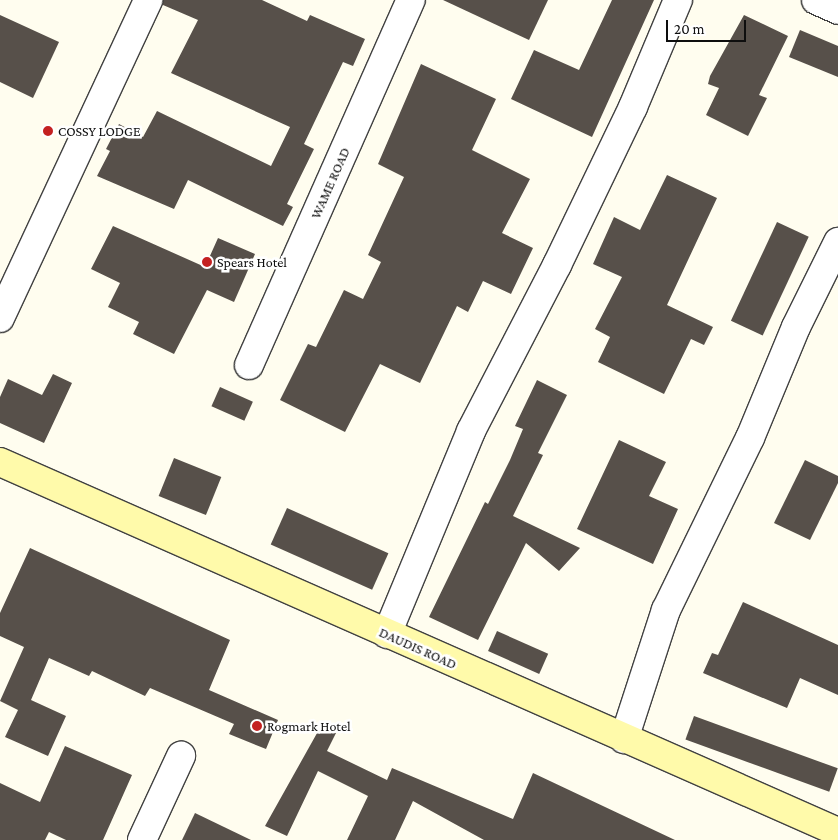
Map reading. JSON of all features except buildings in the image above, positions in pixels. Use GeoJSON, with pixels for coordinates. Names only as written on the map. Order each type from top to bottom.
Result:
{"type":"FeatureCollection","features":[{"type":"Feature","properties":{"kind":"street"},"geometry":{"type":"LineString","coordinates":[[0,318],[148,0]]}},
{"type":"Feature","properties":{"kind":"street","name":"WAME ROAD"},"geometry":{"type":"LineString","coordinates":[[248,365],[411,0]]}},
{"type":"Feature","properties":{"kind":"street"},"geometry":{"type":"LineString","coordinates":[[387,634],[471,430],[574,230],[633,107],[678,0]]}},
{"type":"Feature","properties":{"kind":"street"},"geometry":{"type":"LineString","coordinates":[[816,0],[838,10]]}},
{"type":"Feature","properties":{"kind":"street"},"geometry":{"type":"LineString","coordinates":[[624,739],[666,610],[750,438],[796,327],[838,242]]}},
{"type":"Feature","properties":{"kind":"street","name":"DAUDIS ROAD"},"geometry":{"type":"LineString","coordinates":[[0,462],[838,832]]}},
{"type":"Feature","properties":{"kind":"street"},"geometry":{"type":"LineString","coordinates":[[142,840],[181,756]]}},
{"type":"Feature","properties":{"kind":"place","name":"COSSY LODGE"},"geometry":{"type":"Point","coordinates":[48,131]}},
{"type":"Feature","properties":{"kind":"place","name":"Spears Hotel"},"geometry":{"type":"Point","coordinates":[207,262]}},
{"type":"Feature","properties":{"kind":"place","name":"Rogmark Hotel"},"geometry":{"type":"Point","coordinates":[257,726]}}]}
